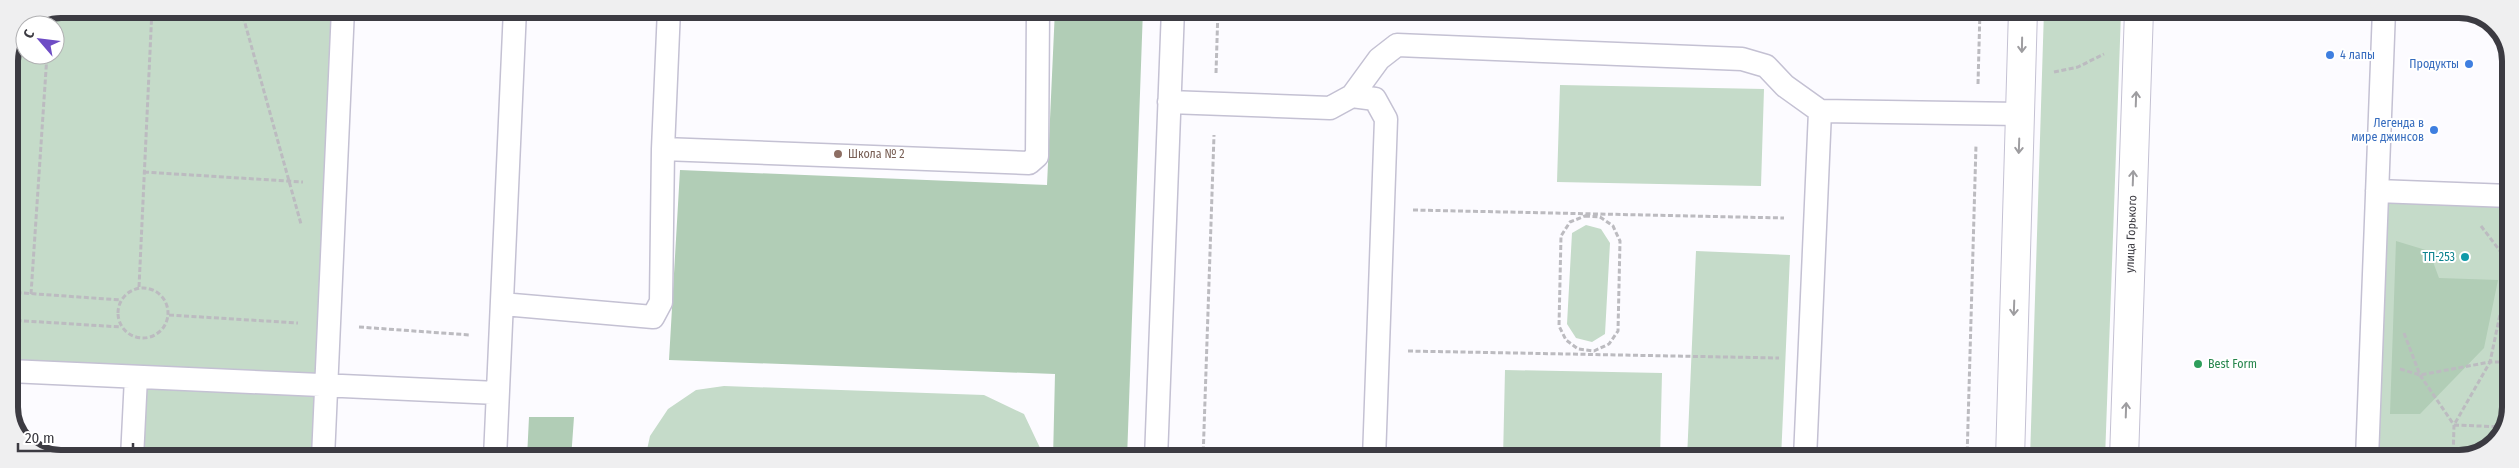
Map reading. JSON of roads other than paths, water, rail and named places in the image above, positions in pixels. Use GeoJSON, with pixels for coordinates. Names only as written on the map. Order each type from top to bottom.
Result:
{"type":"FeatureCollection","features":[{"type":"Feature","properties":{"kind":"street"},"geometry":{"type":"LineString","coordinates":[[2010,450],[2023,18]]}},
{"type":"Feature","properties":{"kind":"street","name":"улица Горького"},"geometry":{"type":"LineString","coordinates":[[2124,450],[2139,22]]}},
{"type":"Feature","properties":{"kind":"lane"},"geometry":{"type":"LineString","coordinates":[[323,450],[343,18]]}},
{"type":"Feature","properties":{"kind":"lane"},"geometry":{"type":"LineString","coordinates":[[495,450],[514,18]]}},
{"type":"Feature","properties":{"kind":"lane"},"geometry":{"type":"LineString","coordinates":[[502,304],[653,318],[662,302],[663,149],[669,18]]}},
{"type":"Feature","properties":{"kind":"lane"},"geometry":{"type":"LineString","coordinates":[[663,149],[1029,163],[1037,156],[1038,18]]}},
{"type":"Feature","properties":{"kind":"lane"},"geometry":{"type":"LineString","coordinates":[[1156,450],[1173,18]]}},
{"type":"Feature","properties":{"kind":"lane"},"geometry":{"type":"LineString","coordinates":[[2368,450],[2384,18]]}},
{"type":"Feature","properties":{"kind":"lane"},"geometry":{"type":"LineString","coordinates":[[1168,102],[1330,108],[1352,96],[1380,59],[1397,45],[1742,59],[1766,66],[1785,86],[1820,111],[2020,114]]}},
{"type":"Feature","properties":{"kind":"lane"},"geometry":{"type":"LineString","coordinates":[[1352,96],[1375,99],[1386,119],[1374,450]]}},
{"type":"Feature","properties":{"kind":"lane"},"geometry":{"type":"LineString","coordinates":[[1805,450],[1820,111]]}},
{"type":"Feature","properties":{"kind":"lane"},"geometry":{"type":"LineString","coordinates":[[2377,191],[2501,196]]}},
{"type":"Feature","properties":{"kind":"lane"},"geometry":{"type":"LineString","coordinates":[[18,371],[497,393]]}},
{"type":"Feature","properties":{"kind":"lane"},"geometry":{"type":"LineString","coordinates":[[132,450],[136,377]]}},
{"type":"Feature","properties":{"kind":"place","name":"4 лапы"},"geometry":{"type":"Point","coordinates":[2330,55]}},
{"type":"Feature","properties":{"kind":"place","name":"Продукты"},"geometry":{"type":"Point","coordinates":[2469,64]}},
{"type":"Feature","properties":{"kind":"place","name":"Легенда в мире джинсов"},"geometry":{"type":"Point","coordinates":[2434,130]}},
{"type":"Feature","properties":{"kind":"place","name":"Школа № 2"},"geometry":{"type":"Point","coordinates":[838,154]}},
{"type":"Feature","properties":{"kind":"place","name":"ТП-253"},"geometry":{"type":"Point","coordinates":[2465,257]}},
{"type":"Feature","properties":{"kind":"place","name":"Best Form"},"geometry":{"type":"Point","coordinates":[2198,364]}}]}
